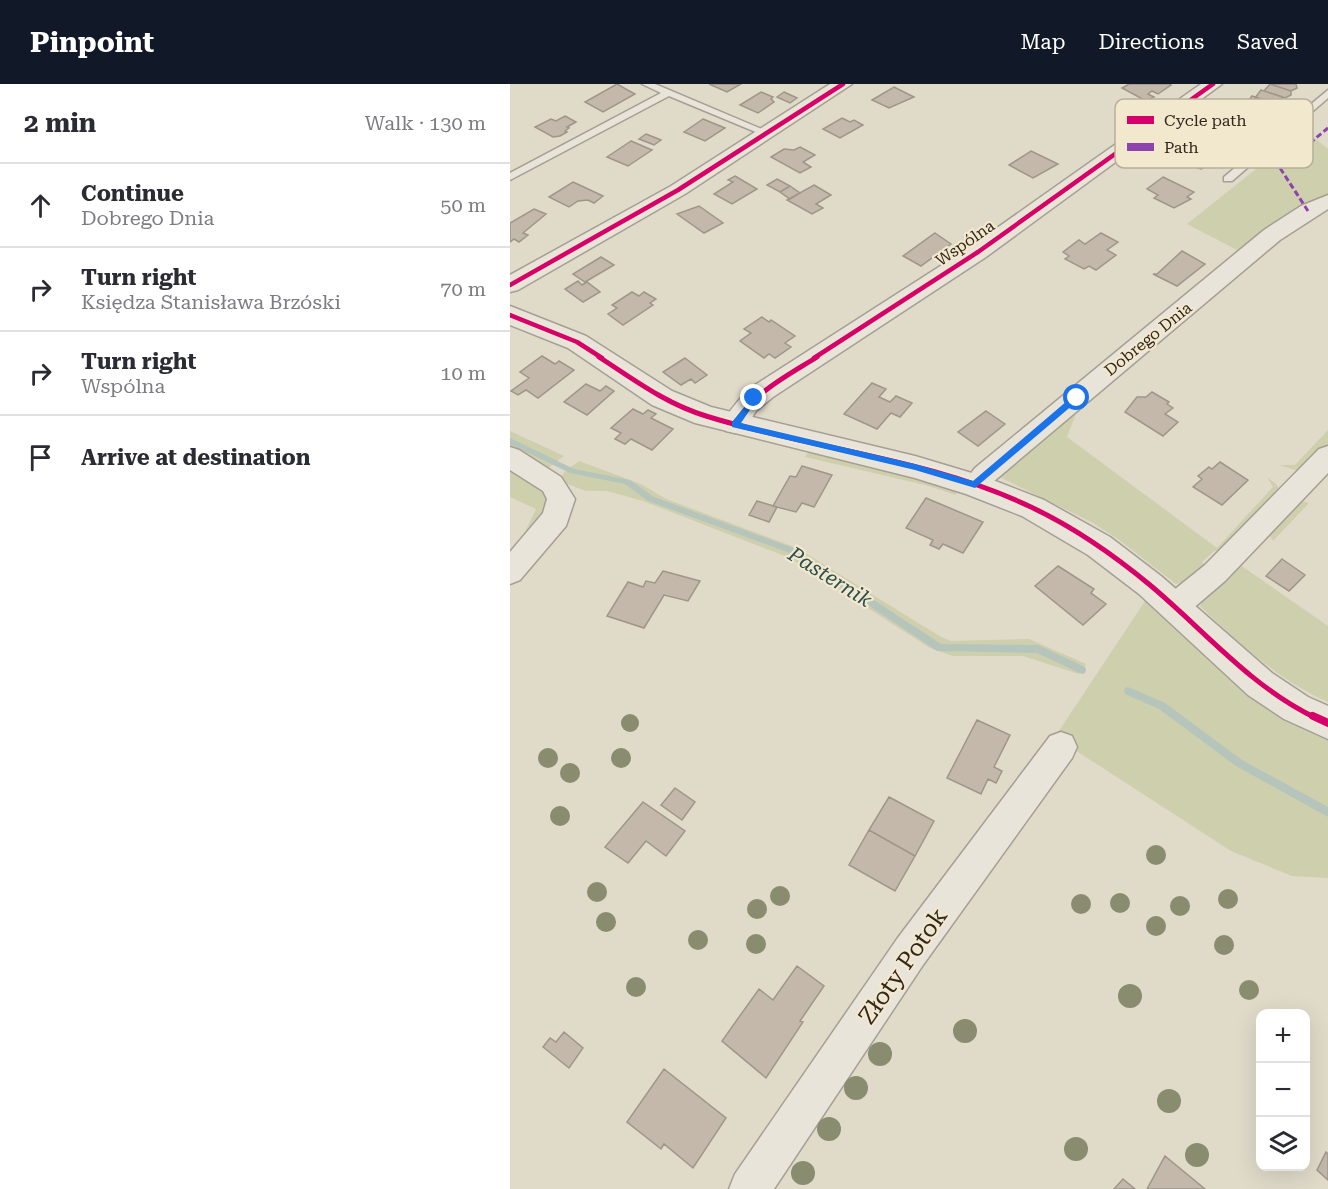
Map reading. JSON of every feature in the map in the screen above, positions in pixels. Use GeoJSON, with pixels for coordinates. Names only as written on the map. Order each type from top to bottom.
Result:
{"type":"FeatureCollection","features":[{"type":"Feature","properties":{"kind":"street"},"geometry":{"type":"LineString","coordinates":[[510,285],[678,189],[843,84]]}},
{"type":"Feature","properties":{"kind":"street","name":"Wspólna"},"geometry":{"type":"LineString","coordinates":[[1192,99],[1213,84]]}},
{"type":"Feature","properties":{"kind":"street","name":"Wspólna"},"geometry":{"type":"LineString","coordinates":[[735,424],[747,405],[764,391],[978,252],[1115,154]]}},
{"type":"Feature","properties":{"kind":"street","name":"Dobrego Dnia"},"geometry":{"type":"LineString","coordinates":[[975,485],[984,475],[1272,235],[1328,201]]}},
{"type":"Feature","properties":{"kind":"street"},"geometry":{"type":"LineString","coordinates":[[510,315],[577,342],[662,398],[705,416],[915,467],[975,485],[1033,508],[1099,546],[1174,607],[1260,684],[1296,708],[1328,723]]}},
{"type":"Feature","properties":{"kind":"street"},"geometry":{"type":"LineString","coordinates":[[1174,607],[1215,573],[1328,456]]}},
{"type":"Feature","properties":{"kind":"street"},"geometry":{"type":"LineString","coordinates":[[510,457],[552,484],[561,499],[556,518],[510,572]]}},
{"type":"Feature","properties":{"kind":"street","name":"Złoty Potok"},"geometry":{"type":"LineString","coordinates":[[750,1189],[910,952],[1061,747]]}},
{"type":"Feature","properties":{"kind":"lane"},"geometry":{"type":"LineString","coordinates":[[646,84],[766,133]]}},
{"type":"Feature","properties":{"kind":"lane"},"geometry":{"type":"LineString","coordinates":[[510,177],[668,93]]}},
{"type":"Feature","properties":{"kind":"lane"},"geometry":{"type":"LineString","coordinates":[[1313,106],[1328,93]]}},
{"type":"Feature","properties":{"kind":"lane"},"geometry":{"type":"LineString","coordinates":[[1228,179],[1241,168]]}},
{"type":"Feature","properties":{"kind":"green space"},"geometry":{"type":"Polygon","coordinates":[[[1313,137],[1328,149],[1328,198],[1241,252],[1187,224],[1257,168],[1313,168],[1313,137]]]}},
{"type":"Feature","properties":{"kind":"green space"},"geometry":{"type":"Polygon","coordinates":[[[1291,231],[1079,406],[1067,437],[1217,548],[1273,487],[1267,477],[1276,484],[1282,494],[1224,553],[1214,551],[1202,562],[1207,568],[1188,581],[1176,584],[1118,539],[1093,523],[994,474],[1205,298],[1291,231]]]}},
{"type":"Feature","properties":{"kind":"green space"},"geometry":{"type":"Polygon","coordinates":[[[1328,430],[1328,448],[1302,472],[1279,465],[1295,465],[1328,430]]]}},
{"type":"Feature","properties":{"kind":"green space"},"geometry":{"type":"Polygon","coordinates":[[[510,431],[564,456],[546,470],[510,451],[510,431]]]}},
{"type":"Feature","properties":{"kind":"green space"},"geometry":{"type":"Polygon","coordinates":[[[809,451],[956,488],[956,495],[925,485],[805,457],[809,451]]]}},
{"type":"Feature","properties":{"kind":"green space"},"geometry":{"type":"Polygon","coordinates":[[[579,461],[641,484],[666,499],[797,548],[941,637],[951,641],[1029,639],[1086,664],[1079,674],[1023,656],[953,656],[930,648],[790,558],[643,501],[607,491],[586,491],[562,482],[563,473],[579,461]]]}},
{"type":"Feature","properties":{"kind":"green space"},"geometry":{"type":"Polygon","coordinates":[[[510,464],[534,479],[552,501],[534,530],[526,530],[536,509],[510,497],[510,464]]]}},
{"type":"Feature","properties":{"kind":"green space"},"geometry":{"type":"Polygon","coordinates":[[[1296,499],[1309,503],[1273,541],[1267,530],[1296,499]]]}},
{"type":"Feature","properties":{"kind":"green space"},"geometry":{"type":"Polygon","coordinates":[[[1236,562],[1328,626],[1328,702],[1276,672],[1244,647],[1200,606],[1203,599],[1236,562]]]}},
{"type":"Feature","properties":{"kind":"green space"},"geometry":{"type":"Polygon","coordinates":[[[1147,598],[1328,738],[1328,878],[1292,876],[1231,851],[1055,737],[1147,598]]]}},
{"type":"Feature","properties":{"kind":"building"},"geometry":{"type":"Polygon","coordinates":[[[617,84],[635,94],[603,112],[585,102],[617,84]]]}},
{"type":"Feature","properties":{"kind":"building"},"geometry":{"type":"Polygon","coordinates":[[[709,84],[741,84],[727,92],[709,84]]]}},
{"type":"Feature","properties":{"kind":"building"},"geometry":{"type":"Polygon","coordinates":[[[1129,84],[1171,85],[1158,94],[1152,91],[1148,94],[1154,97],[1150,99],[1142,99],[1122,88],[1129,84]]]}},
{"type":"Feature","properties":{"kind":"building"},"geometry":{"type":"Polygon","coordinates":[[[1270,84],[1291,91],[1291,95],[1285,98],[1264,91],[1270,84]]]}},
{"type":"Feature","properties":{"kind":"building"},"geometry":{"type":"Polygon","coordinates":[[[1270,84],[1296,84],[1297,88],[1291,91],[1270,84]]]}},
{"type":"Feature","properties":{"kind":"building"},"geometry":{"type":"Polygon","coordinates":[[[894,87],[914,97],[889,108],[872,100],[894,87]]]}},
{"type":"Feature","properties":{"kind":"building"},"geometry":{"type":"Polygon","coordinates":[[[1261,90],[1283,97],[1281,99],[1255,98],[1261,90]]]}},
{"type":"Feature","properties":{"kind":"building"},"geometry":{"type":"Polygon","coordinates":[[[761,92],[773,97],[771,99],[774,102],[758,113],[740,105],[761,92]]]}},
{"type":"Feature","properties":{"kind":"building"},"geometry":{"type":"Polygon","coordinates":[[[784,92],[797,98],[790,103],[777,97],[784,92]]]}},
{"type":"Feature","properties":{"kind":"building"},"geometry":{"type":"Polygon","coordinates":[[[565,116],[576,122],[567,127],[569,128],[565,131],[567,132],[560,136],[553,137],[535,127],[551,119],[556,121],[565,116]]]}},
{"type":"Feature","properties":{"kind":"building"},"geometry":{"type":"Polygon","coordinates":[[[842,118],[850,122],[854,120],[863,125],[840,138],[823,129],[842,118]]]}},
{"type":"Feature","properties":{"kind":"building"},"geometry":{"type":"Polygon","coordinates":[[[703,119],[725,128],[705,141],[684,132],[703,119]]]}},
{"type":"Feature","properties":{"kind":"building"},"geometry":{"type":"Polygon","coordinates":[[[646,134],[661,140],[654,145],[639,139],[646,134]]]}},
{"type":"Feature","properties":{"kind":"building"},"geometry":{"type":"Polygon","coordinates":[[[631,141],[652,150],[628,166],[607,157],[631,141]]]}},
{"type":"Feature","properties":{"kind":"building"},"geometry":{"type":"Polygon","coordinates":[[[800,147],[815,155],[803,162],[811,167],[800,173],[771,157],[784,149],[794,150],[800,147]]]}},
{"type":"Feature","properties":{"kind":"building"},"geometry":{"type":"Polygon","coordinates":[[[1031,151],[1058,164],[1033,178],[1009,165],[1031,151]]]}},
{"type":"Feature","properties":{"kind":"building"},"geometry":{"type":"Polygon","coordinates":[[[735,176],[757,189],[732,204],[714,194],[733,182],[728,180],[735,176]]]}},
{"type":"Feature","properties":{"kind":"building"},"geometry":{"type":"Polygon","coordinates":[[[1163,177],[1194,192],[1187,197],[1191,199],[1174,208],[1154,198],[1158,195],[1147,189],[1163,177]]]}},
{"type":"Feature","properties":{"kind":"building"},"geometry":{"type":"Polygon","coordinates":[[[777,179],[790,186],[780,192],[767,185],[777,179]]]}},
{"type":"Feature","properties":{"kind":"building"},"geometry":{"type":"Polygon","coordinates":[[[573,182],[603,196],[594,203],[588,200],[578,201],[569,207],[549,197],[573,182]]]}},
{"type":"Feature","properties":{"kind":"building"},"geometry":{"type":"Polygon","coordinates":[[[814,185],[831,195],[816,204],[823,208],[812,214],[787,200],[814,185]]]}},
{"type":"Feature","properties":{"kind":"building"},"geometry":{"type":"Polygon","coordinates":[[[790,186],[800,193],[790,199],[780,192],[790,186]]]}},
{"type":"Feature","properties":{"kind":"building"},"geometry":{"type":"Polygon","coordinates":[[[699,206],[723,223],[704,233],[677,214],[699,206]]]}},
{"type":"Feature","properties":{"kind":"building"},"geometry":{"type":"Polygon","coordinates":[[[534,209],[546,214],[523,233],[528,235],[519,242],[514,239],[510,242],[510,223],[534,209]]]}},
{"type":"Feature","properties":{"kind":"building"},"geometry":{"type":"Polygon","coordinates":[[[935,233],[951,244],[921,266],[903,256],[935,233]]]}},
{"type":"Feature","properties":{"kind":"building"},"geometry":{"type":"Polygon","coordinates":[[[1101,233],[1118,242],[1107,250],[1116,255],[1096,270],[1089,266],[1084,269],[1065,259],[1069,256],[1063,252],[1079,240],[1085,244],[1101,233]]]}},
{"type":"Feature","properties":{"kind":"building"},"geometry":{"type":"Polygon","coordinates":[[[1182,251],[1205,264],[1177,286],[1153,274],[1157,274],[1182,251]]]}},
{"type":"Feature","properties":{"kind":"building"},"geometry":{"type":"Polygon","coordinates":[[[601,257],[614,265],[585,282],[573,274],[601,257]]]}},
{"type":"Feature","properties":{"kind":"building"},"geometry":{"type":"Polygon","coordinates":[[[578,281],[582,285],[587,282],[600,292],[583,302],[565,289],[578,281]]]}},
{"type":"Feature","properties":{"kind":"building"},"geometry":{"type":"Polygon","coordinates":[[[632,292],[639,296],[644,292],[656,299],[650,303],[653,305],[623,325],[608,314],[617,308],[612,305],[632,292]]]}},
{"type":"Feature","properties":{"kind":"building"},"geometry":{"type":"Polygon","coordinates":[[[762,317],[769,322],[771,320],[795,336],[785,343],[791,347],[775,358],[769,354],[764,358],[740,341],[751,333],[744,329],[762,317]]]}},
{"type":"Feature","properties":{"kind":"building"},"geometry":{"type":"Polygon","coordinates":[[[542,356],[555,364],[559,361],[574,370],[538,398],[526,390],[518,395],[511,391],[529,378],[520,372],[542,356]]]}},
{"type":"Feature","properties":{"kind":"building"},"geometry":{"type":"Polygon","coordinates":[[[685,358],[707,375],[695,383],[691,379],[681,385],[663,372],[685,358]]]}},
{"type":"Feature","properties":{"kind":"building"},"geometry":{"type":"Polygon","coordinates":[[[872,383],[886,389],[879,397],[890,402],[896,396],[912,403],[900,417],[891,413],[877,429],[844,414],[872,383]]]}},
{"type":"Feature","properties":{"kind":"building"},"geometry":{"type":"Polygon","coordinates":[[[586,384],[600,391],[606,386],[614,391],[587,415],[564,402],[586,384]]]}},
{"type":"Feature","properties":{"kind":"building"},"geometry":{"type":"Polygon","coordinates":[[[1152,392],[1169,402],[1167,404],[1173,408],[1165,414],[1178,422],[1163,436],[1125,412],[1137,397],[1146,397],[1152,392]]]}},
{"type":"Feature","properties":{"kind":"building"},"geometry":{"type":"Polygon","coordinates":[[[633,409],[643,414],[648,410],[656,414],[651,418],[673,429],[652,450],[631,439],[625,444],[615,439],[621,433],[611,428],[633,409]]]}},
{"type":"Feature","properties":{"kind":"building"},"geometry":{"type":"Polygon","coordinates":[[[986,411],[1005,424],[978,446],[958,432],[986,411]]]}},
{"type":"Feature","properties":{"kind":"building"},"geometry":{"type":"Polygon","coordinates":[[[1220,462],[1248,480],[1222,505],[1193,487],[1202,479],[1198,476],[1220,462]]]}},
{"type":"Feature","properties":{"kind":"building"},"geometry":{"type":"Polygon","coordinates":[[[802,466],[832,475],[814,507],[802,503],[796,512],[773,506],[790,476],[796,477],[802,466]]]}},
{"type":"Feature","properties":{"kind":"building"},"geometry":{"type":"Polygon","coordinates":[[[926,498],[983,522],[963,553],[943,544],[939,549],[930,545],[933,540],[906,528],[926,498]]]}},
{"type":"Feature","properties":{"kind":"building"},"geometry":{"type":"Polygon","coordinates":[[[757,501],[777,507],[769,522],[749,515],[757,501]]]}},
{"type":"Feature","properties":{"kind":"building"},"geometry":{"type":"Polygon","coordinates":[[[1282,559],[1305,575],[1289,591],[1266,576],[1282,559]]]}},
{"type":"Feature","properties":{"kind":"building"},"geometry":{"type":"Polygon","coordinates":[[[1058,566],[1094,589],[1091,593],[1106,604],[1083,625],[1035,586],[1058,566]]]}},
{"type":"Feature","properties":{"kind":"building"},"geometry":{"type":"Polygon","coordinates":[[[663,571],[700,581],[688,601],[664,595],[644,628],[607,616],[628,582],[643,587],[646,581],[655,583],[663,571]]]}},
{"type":"Feature","properties":{"kind":"building"},"geometry":{"type":"Polygon","coordinates":[[[977,720],[1010,735],[994,767],[1002,771],[996,783],[988,779],[981,794],[947,778],[977,720]]]}},
{"type":"Feature","properties":{"kind":"building"},"geometry":{"type":"Polygon","coordinates":[[[675,788],[695,802],[682,820],[661,805],[675,788]]]}},
{"type":"Feature","properties":{"kind":"building"},"geometry":{"type":"Polygon","coordinates":[[[889,797],[934,821],[915,856],[869,830],[889,797]]]}},
{"type":"Feature","properties":{"kind":"building"},"geometry":{"type":"Polygon","coordinates":[[[643,802],[685,831],[666,856],[646,841],[628,863],[605,847],[643,802]]]}},
{"type":"Feature","properties":{"kind":"building"},"geometry":{"type":"Polygon","coordinates":[[[869,830],[915,856],[895,891],[849,865],[869,830]]]}},
{"type":"Feature","properties":{"kind":"building"},"geometry":{"type":"Polygon","coordinates":[[[797,966],[824,986],[766,1078],[722,1041],[759,989],[773,1000],[797,966]]]}},
{"type":"Feature","properties":{"kind":"building"},"geometry":{"type":"Polygon","coordinates":[[[564,1032],[583,1048],[569,1068],[543,1047],[550,1038],[556,1042],[564,1032]]]}},
{"type":"Feature","properties":{"kind":"building"},"geometry":{"type":"Polygon","coordinates":[[[664,1069],[726,1118],[693,1168],[664,1144],[661,1149],[627,1122],[664,1069]]]}},
{"type":"Feature","properties":{"kind":"building"},"geometry":{"type":"Polygon","coordinates":[[[1326,1152],[1328,1154],[1328,1180],[1317,1170],[1326,1152]]]}},
{"type":"Feature","properties":{"kind":"building"},"geometry":{"type":"Polygon","coordinates":[[[1165,1156],[1205,1189],[1147,1189],[1165,1156]]]}},
{"type":"Feature","properties":{"kind":"building"},"geometry":{"type":"Polygon","coordinates":[[[1123,1179],[1135,1189],[1114,1189],[1123,1179]]]}},
{"type":"Feature","properties":{"kind":"waterway","name":"Pasternik"},"geometry":{"type":"LineString","coordinates":[[510,441],[573,471],[627,482],[651,499],[793,551],[940,648],[1038,649],[1082,670]]}},
{"type":"Feature","properties":{"kind":"waterway","name":"Pasternik"},"geometry":{"type":"LineString","coordinates":[[1128,691],[1162,706],[1239,763],[1328,812]]}},
{"type":"Feature","properties":{"kind":"marked path"},"geometry":{"type":"LineString","coordinates":[[1313,140],[1328,128]]}},
{"type":"Feature","properties":{"kind":"marked path"},"geometry":{"type":"LineString","coordinates":[[1280,168],[1308,211]]}},
{"type":"Feature","properties":{"kind":"cycle path"},"geometry":{"type":"LineString","coordinates":[[510,285],[678,190],[843,84]]}},
{"type":"Feature","properties":{"kind":"cycle path"},"geometry":{"type":"LineString","coordinates":[[1192,99],[1213,84]]}},
{"type":"Feature","properties":{"kind":"cycle path"},"geometry":{"type":"LineString","coordinates":[[735,424],[747,405],[764,391],[978,252],[1115,154]]}},
{"type":"Feature","properties":{"kind":"cycle path"},"geometry":{"type":"LineString","coordinates":[[510,315],[577,342],[662,398],[705,416],[915,467],[975,485],[1033,508],[1099,546],[1150,585],[1260,684],[1296,708],[1328,723]]}},
{"type":"Feature","properties":{"kind":"route"},"geometry":{"type":"LineString","coordinates":[[754,398],[735,424],[915,467],[975,485],[1077,398]]}}]}
